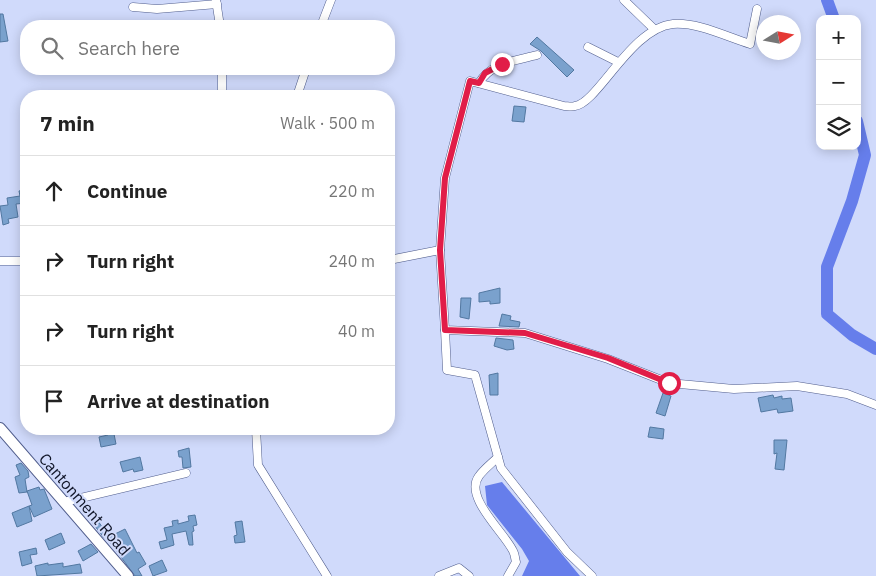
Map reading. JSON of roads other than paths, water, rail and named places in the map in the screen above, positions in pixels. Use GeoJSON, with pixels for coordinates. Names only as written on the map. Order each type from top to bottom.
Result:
{"type":"FeatureCollection","features":[{"type":"Feature","properties":{"kind":"street"},"geometry":{"type":"LineString","coordinates":[[323,20],[331,0]]}},
{"type":"Feature","properties":{"kind":"street"},"geometry":{"type":"LineString","coordinates":[[624,0],[654,29]]}},
{"type":"Feature","properties":{"kind":"street"},"geometry":{"type":"LineString","coordinates":[[132,6],[157,9],[216,2],[219,20]]}},
{"type":"Feature","properties":{"kind":"street"},"geometry":{"type":"LineString","coordinates":[[592,576],[567,552],[501,468],[476,375],[446,370],[440,250],[445,178],[470,81],[564,106],[576,106],[586,101],[618,62],[654,29],[672,24],[688,25],[750,44],[757,9]]}},
{"type":"Feature","properties":{"kind":"street"},"geometry":{"type":"LineString","coordinates":[[588,48],[618,62]]}},
{"type":"Feature","properties":{"kind":"street"},"geometry":{"type":"LineString","coordinates":[[479,83],[485,73],[502,64],[537,55]]}},
{"type":"Feature","properties":{"kind":"street"},"geometry":{"type":"LineString","coordinates":[[222,75],[222,90]]}},
{"type":"Feature","properties":{"kind":"street"},"geometry":{"type":"LineString","coordinates":[[299,90],[304,75]]}},
{"type":"Feature","properties":{"kind":"street"},"geometry":{"type":"LineString","coordinates":[[395,259],[440,250]]}},
{"type":"Feature","properties":{"kind":"street"},"geometry":{"type":"LineString","coordinates":[[0,261],[20,261]]}},
{"type":"Feature","properties":{"kind":"street"},"geometry":{"type":"LineString","coordinates":[[445,330],[525,333],[608,358],[669,383],[734,389],[797,386],[847,394],[876,405]]}},
{"type":"Feature","properties":{"kind":"street","name":"Cantonment Road"},"geometry":{"type":"LineString","coordinates":[[0,428],[128,576]]}},
{"type":"Feature","properties":{"kind":"street"},"geometry":{"type":"LineString","coordinates":[[256,435],[258,465],[327,576]]}},
{"type":"Feature","properties":{"kind":"street"},"geometry":{"type":"LineString","coordinates":[[498,457],[478,476],[475,484],[478,497],[489,518],[513,551],[516,562],[508,576]]}},
{"type":"Feature","properties":{"kind":"street"},"geometry":{"type":"LineString","coordinates":[[64,502],[186,473]]}},
{"type":"Feature","properties":{"kind":"street"},"geometry":{"type":"LineString","coordinates":[[439,576],[459,568],[469,576]]}},
{"type":"Feature","properties":{"kind":"water"},"geometry":{"type":"Polygon","coordinates":[[[502,482],[580,576],[522,576],[529,561],[522,549],[487,505],[485,486],[502,482]]]}},
{"type":"Feature","properties":{"kind":"waterway"},"geometry":{"type":"LineString","coordinates":[[827,0],[833,15]]}},
{"type":"Feature","properties":{"kind":"waterway"},"geometry":{"type":"LineString","coordinates":[[861,138],[865,155],[852,201],[827,267],[827,314],[852,335],[876,349]]}}]}
